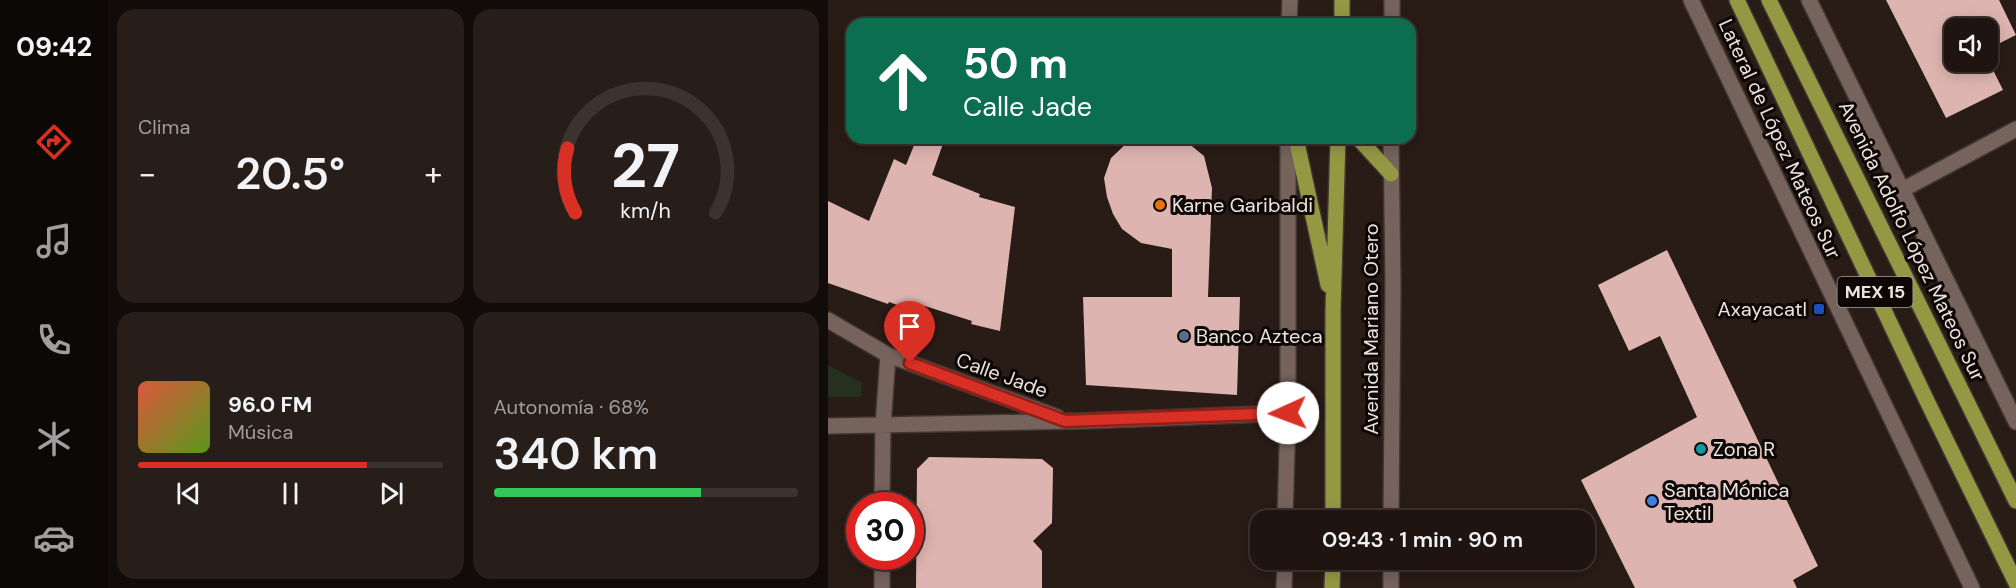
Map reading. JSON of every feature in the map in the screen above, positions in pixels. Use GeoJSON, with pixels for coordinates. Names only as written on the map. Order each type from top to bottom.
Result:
{"type":"FeatureCollection","features":[{"type":"Feature","properties":{"kind":"main road"},"geometry":{"type":"LineString","coordinates":[[1289,18],[1290,0]]}},
{"type":"Feature","properties":{"kind":"main road"},"geometry":{"type":"LineString","coordinates":[[1342,0],[1342,18]]}},
{"type":"Feature","properties":{"kind":"main road"},"geometry":{"type":"LineString","coordinates":[[1392,0],[1392,18]]}},
{"type":"Feature","properties":{"kind":"main road","name":"Lateral de López Mateos Sur"},"geometry":{"type":"LineString","coordinates":[[1691,0],[1972,588]]}},
{"type":"Feature","properties":{"kind":"main road","name":"MEX 15"},"geometry":{"type":"LineString","coordinates":[[1737,0],[2016,583]]}},
{"type":"Feature","properties":{"kind":"main road","name":"Avenida Adolfo López Mateos Sur"},"geometry":{"type":"LineString","coordinates":[[1769,0],[2016,501]]}},
{"type":"Feature","properties":{"kind":"main road"},"geometry":{"type":"LineString","coordinates":[[1809,0],[2016,422]]}},
{"type":"Feature","properties":{"kind":"main road"},"geometry":{"type":"LineString","coordinates":[[1902,190],[2016,129]]}},
{"type":"Feature","properties":{"kind":"main road"},"geometry":{"type":"LineString","coordinates":[[1285,510],[1288,413],[1288,144]]}},
{"type":"Feature","properties":{"kind":"main road"},"geometry":{"type":"LineString","coordinates":[[1297,144],[1333,310]]}},
{"type":"Feature","properties":{"kind":"main road","name":"Avenida Mariano Otero"},"geometry":{"type":"LineString","coordinates":[[1333,510],[1333,310],[1338,144]]}},
{"type":"Feature","properties":{"kind":"main road"},"geometry":{"type":"LineString","coordinates":[[1364,144],[1391,174]]}},
{"type":"Feature","properties":{"kind":"main road","name":"Avenida Mariano Otero"},"geometry":{"type":"LineString","coordinates":[[1391,144],[1394,285],[1391,510]]}},
{"type":"Feature","properties":{"kind":"main road","name":"Calle Jade"},"geometry":{"type":"LineString","coordinates":[[828,320],[888,355],[1065,421]]}},
{"type":"Feature","properties":{"kind":"main road"},"geometry":{"type":"LineString","coordinates":[[882,492],[883,426],[888,355]]}},
{"type":"Feature","properties":{"kind":"main road"},"geometry":{"type":"LineString","coordinates":[[828,426],[1288,413]]}},
{"type":"Feature","properties":{"kind":"main road"},"geometry":{"type":"LineString","coordinates":[[882,570],[882,588]]}},
{"type":"Feature","properties":{"kind":"main road"},"geometry":{"type":"LineString","coordinates":[[1284,588],[1285,570]]}},
{"type":"Feature","properties":{"kind":"main road"},"geometry":{"type":"LineString","coordinates":[[1332,570],[1332,588]]}},
{"type":"Feature","properties":{"kind":"main road"},"geometry":{"type":"LineString","coordinates":[[1391,570],[1391,588]]}},
{"type":"Feature","properties":{"kind":"green space"},"geometry":{"type":"Polygon","coordinates":[[[828,365],[862,383],[861,397],[828,397],[828,365]]]}},
{"type":"Feature","properties":{"kind":"building"},"geometry":{"type":"Polygon","coordinates":[[[1886,0],[1999,0],[2016,35],[1998,44],[1998,18],[1944,18],[1944,72],[1994,72],[2003,90],[1946,118],[1886,0]]]}},
{"type":"Feature","properties":{"kind":"building"},"geometry":{"type":"Polygon","coordinates":[[[915,144],[943,144],[932,175],[980,194],[979,197],[1015,207],[1000,331],[971,324],[972,321],[925,306],[922,314],[828,283],[828,201],[869,221],[894,159],[906,165],[915,144]]]}},
{"type":"Feature","properties":{"kind":"building"},"geometry":{"type":"Polygon","coordinates":[[[1126,144],[1189,144],[1204,156],[1212,188],[1208,297],[1240,297],[1237,395],[1086,385],[1083,297],[1172,297],[1172,249],[1141,243],[1122,229],[1113,214],[1104,178],[1111,158],[1126,144]]]}},
{"type":"Feature","properties":{"kind":"building","name":"Zona R"},"geometry":{"type":"Polygon","coordinates":[[[1667,250],[1818,566],[1793,580],[1797,588],[1635,588],[1581,480],[1697,417],[1660,336],[1629,351],[1598,285],[1667,250]]]}},
{"type":"Feature","properties":{"kind":"building"},"geometry":{"type":"Polygon","coordinates":[[[929,457],[1042,459],[1053,468],[1052,523],[1033,541],[1042,551],[1042,588],[916,588],[916,570],[924,570],[924,492],[917,492],[917,469],[929,457]]]}},
{"type":"Feature","properties":{"kind":"place","name":"Karne Garibaldi"},"geometry":{"type":"Point","coordinates":[1160,205]}},
{"type":"Feature","properties":{"kind":"place","name":"Axayacatl"},"geometry":{"type":"Point","coordinates":[1819,309]}},
{"type":"Feature","properties":{"kind":"place","name":"Banco Azteca"},"geometry":{"type":"Point","coordinates":[1184,336]}},
{"type":"Feature","properties":{"kind":"place","name":"Zona R"},"geometry":{"type":"Point","coordinates":[1701,449]}},
{"type":"Feature","properties":{"kind":"place","name":"Santa Mónica Textil"},"geometry":{"type":"Point","coordinates":[1652,501]}},
{"type":"Feature","properties":{"kind":"route"},"geometry":{"type":"LineString","coordinates":[[910,363],[1065,421],[1288,413]]}}]}
